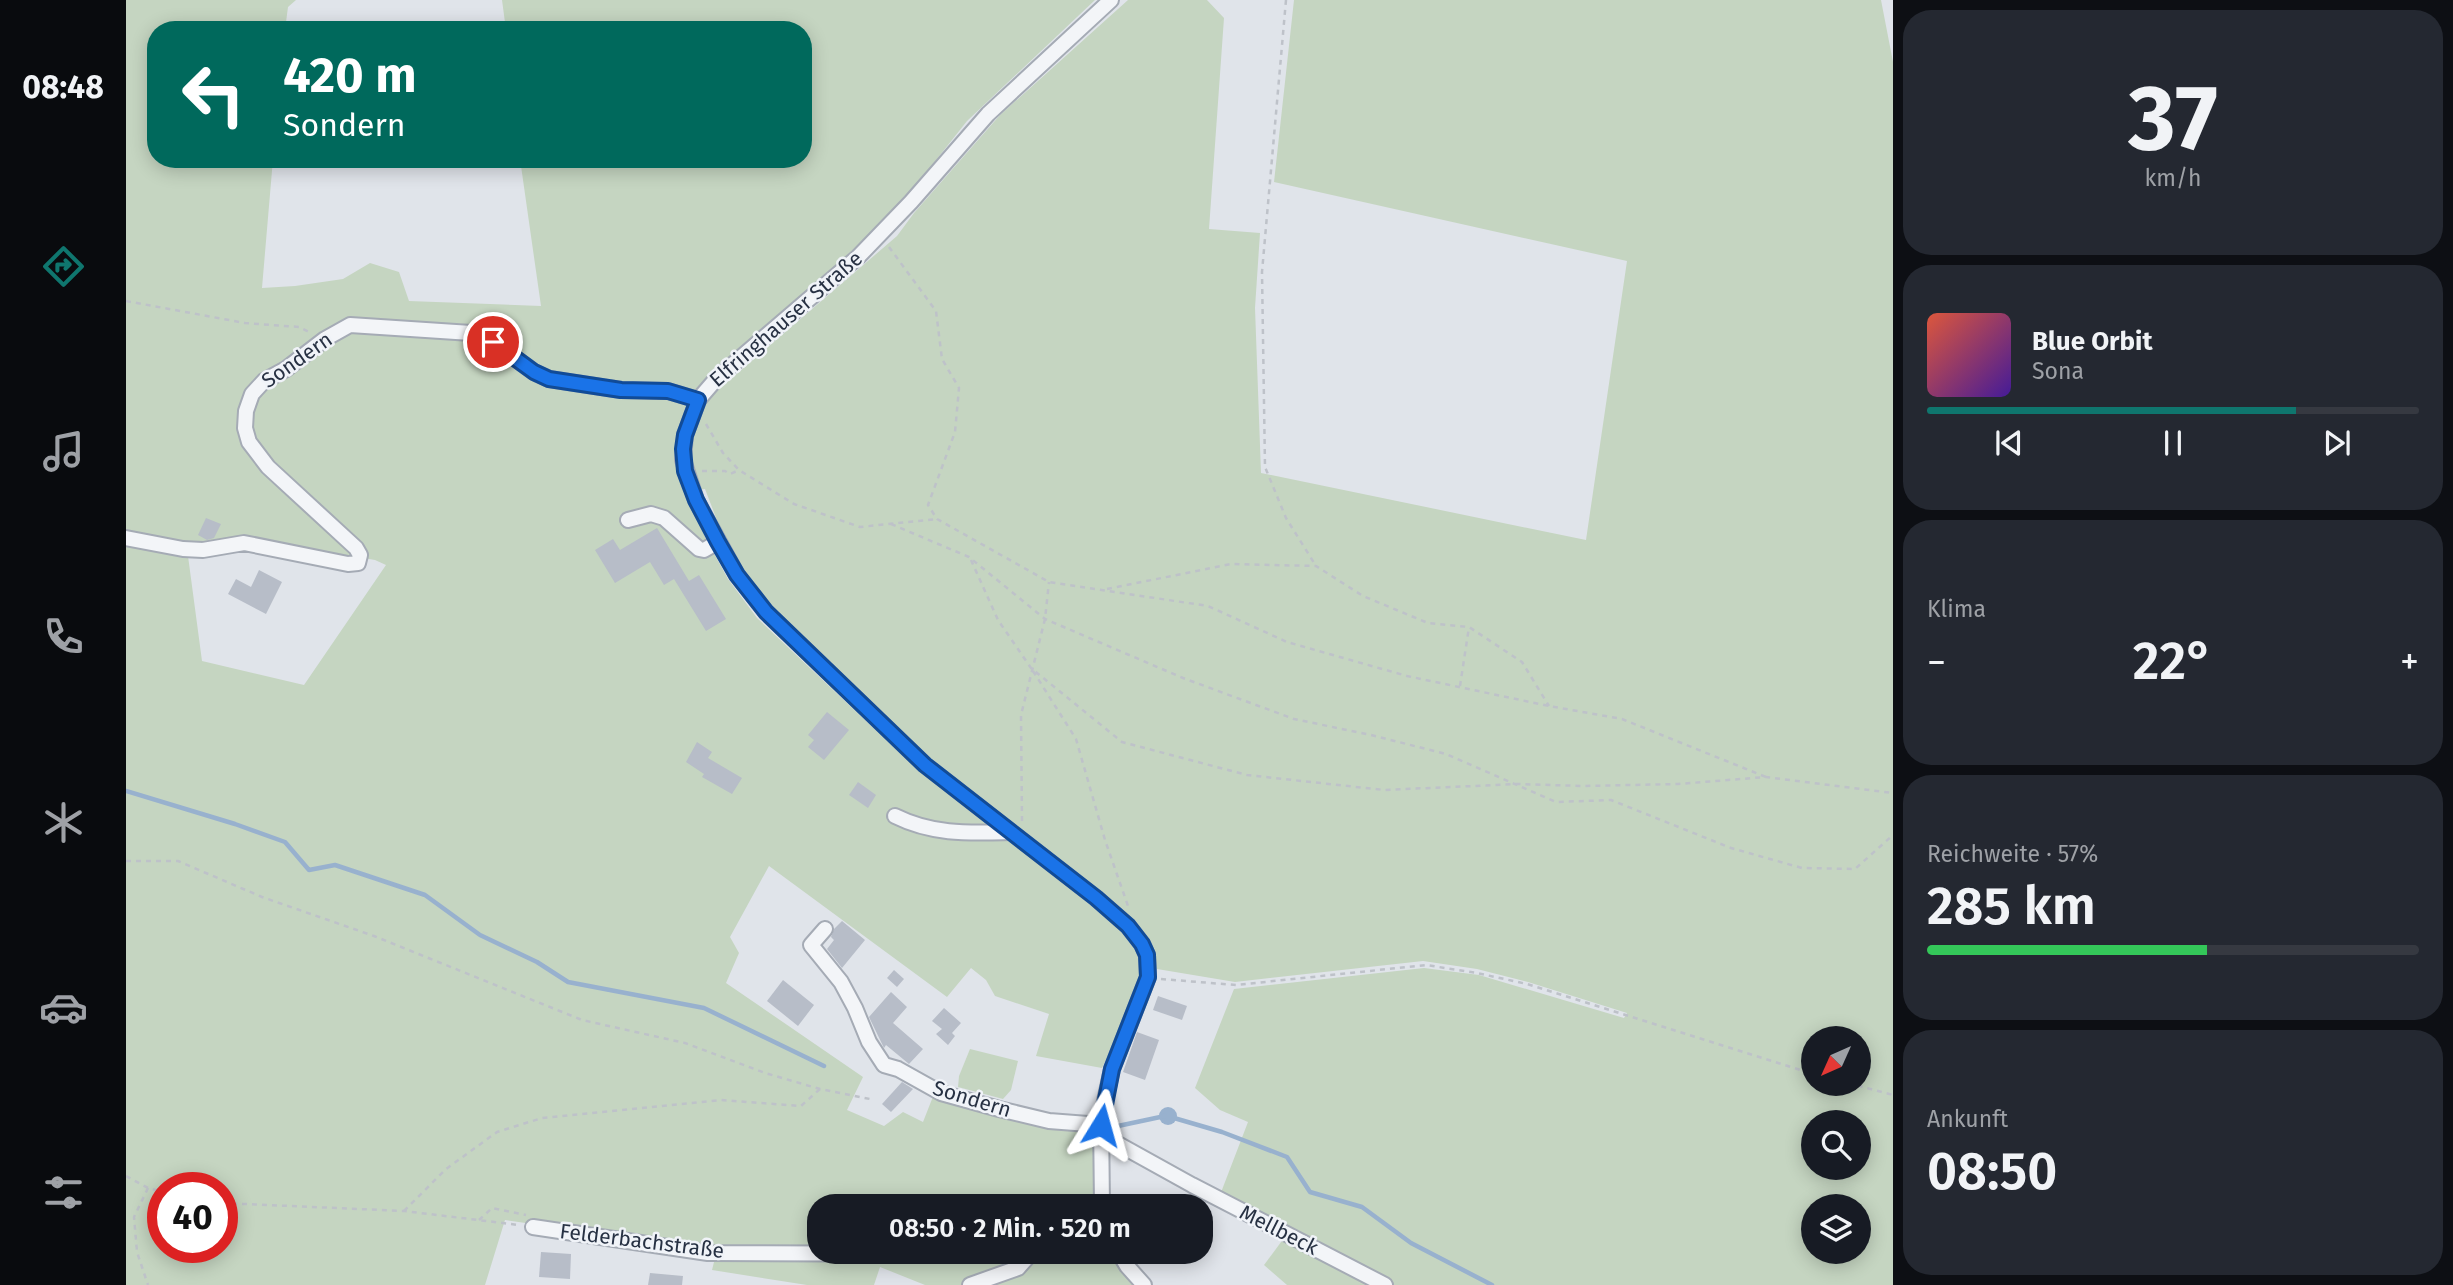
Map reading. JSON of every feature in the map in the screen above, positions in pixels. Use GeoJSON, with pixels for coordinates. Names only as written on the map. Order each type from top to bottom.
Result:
{"type":"FeatureCollection","features":[{"type":"Feature","properties":{"kind":"street","name":"Elfringhauser Straße"},"geometry":{"type":"LineString","coordinates":[[1111,0],[988,114],[880,236],[717,378],[698,400],[685,435],[683,449],[685,471],[696,500],[737,575],[766,612],[925,765],[1128,926],[1147,955],[1148,977]]}},
{"type":"Feature","properties":{"kind":"street","name":"Sondern"},"geometry":{"type":"LineString","coordinates":[[126,538],[183,550],[203,550],[244,543],[348,564],[358,563],[360,555],[356,548],[268,467],[250,442],[245,428],[251,394],[264,381],[350,325],[471,333],[493,342],[534,372],[549,379],[621,390],[668,391],[698,400]]}},
{"type":"Feature","properties":{"kind":"street"},"geometry":{"type":"LineString","coordinates":[[628,520],[651,514],[664,518],[699,549],[704,550],[718,542]]}},
{"type":"Feature","properties":{"kind":"street"},"geometry":{"type":"LineString","coordinates":[[895,816],[916,826],[1016,837]]}},
{"type":"Feature","properties":{"kind":"street","name":"Sondern"},"geometry":{"type":"LineString","coordinates":[[825,929],[811,945],[841,982],[869,1042],[884,1065],[898,1069],[940,1093],[1049,1121],[1101,1126]]}},
{"type":"Feature","properties":{"kind":"street"},"geometry":{"type":"LineString","coordinates":[[1102,1194],[1101,1126],[1112,1069],[1148,977]]}},
{"type":"Feature","properties":{"kind":"street","name":"Mellbeck"},"geometry":{"type":"LineString","coordinates":[[1101,1126],[1192,1185],[1385,1285]]}},
{"type":"Feature","properties":{"kind":"street","name":"Felderbachstraße"},"geometry":{"type":"LineString","coordinates":[[533,1227],[708,1253],[807,1253]]}},
{"type":"Feature","properties":{"kind":"street"},"geometry":{"type":"LineString","coordinates":[[970,1285],[1018,1268],[1022,1264]]}},
{"type":"Feature","properties":{"kind":"street"},"geometry":{"type":"LineString","coordinates":[[1126,1264],[1144,1285]]}},
{"type":"Feature","properties":{"kind":"path"},"geometry":{"type":"LineString","coordinates":[[1286,0],[1262,272],[1265,467],[1286,518],[1316,566],[1363,596],[1428,624],[1469,627],[1522,662],[1549,706]]}},
{"type":"Feature","properties":{"kind":"path"},"geometry":{"type":"LineString","coordinates":[[880,236],[936,311],[943,359],[959,388],[955,432],[928,505],[937,519],[1049,582],[1209,606],[1287,642],[1407,676],[1622,719],[1766,777]]}},
{"type":"Feature","properties":{"kind":"path"},"geometry":{"type":"LineString","coordinates":[[126,301],[245,323],[299,327],[325,339]]}},
{"type":"Feature","properties":{"kind":"path"},"geometry":{"type":"LineString","coordinates":[[705,422],[712,438],[739,470],[794,504],[860,527],[937,519]]}},
{"type":"Feature","properties":{"kind":"path"},"geometry":{"type":"LineString","coordinates":[[685,471],[725,471],[730,474],[739,470]]}},
{"type":"Feature","properties":{"kind":"path"},"geometry":{"type":"LineString","coordinates":[[891,524],[969,557],[1045,619],[1182,678],[1294,719],[1446,754],[1556,802],[1611,800],[1731,848],[1802,868],[1855,869],[1893,835]]}},
{"type":"Feature","properties":{"kind":"path"},"geometry":{"type":"LineString","coordinates":[[969,557],[998,620],[1076,739],[1105,840],[1128,903],[1128,926]]}},
{"type":"Feature","properties":{"kind":"path"},"geometry":{"type":"LineString","coordinates":[[1103,590],[1231,564],[1316,566]]}},
{"type":"Feature","properties":{"kind":"path"},"geometry":{"type":"LineString","coordinates":[[1016,837],[1021,715],[1045,619],[1049,582]]}},
{"type":"Feature","properties":{"kind":"path"},"geometry":{"type":"LineString","coordinates":[[1460,686],[1469,627]]}},
{"type":"Feature","properties":{"kind":"path"},"geometry":{"type":"LineString","coordinates":[[1031,668],[1122,742],[1247,775],[1384,790],[1518,784],[1678,784],[1766,777],[1893,793]]}},
{"type":"Feature","properties":{"kind":"path"},"geometry":{"type":"LineString","coordinates":[[126,861],[178,861],[262,897],[374,936],[582,1020],[685,1043],[765,1073],[820,1089],[870,1099]]}},
{"type":"Feature","properties":{"kind":"path"},"geometry":{"type":"LineString","coordinates":[[1148,977],[1236,985],[1426,965],[1528,984],[1801,1070]]}},
{"type":"Feature","properties":{"kind":"path"},"geometry":{"type":"LineString","coordinates":[[404,1211],[446,1169],[498,1132],[542,1118],[721,1100],[802,1105],[820,1089]]}},
{"type":"Feature","properties":{"kind":"path"},"geometry":{"type":"LineString","coordinates":[[1871,1089],[1893,1095]]}},
{"type":"Feature","properties":{"kind":"path"},"geometry":{"type":"LineString","coordinates":[[126,1176],[147,1187]]}},
{"type":"Feature","properties":{"kind":"path"},"geometry":{"type":"LineString","coordinates":[[147,1190],[134,1217],[137,1252],[148,1285]]}},
{"type":"Feature","properties":{"kind":"path"},"geometry":{"type":"LineString","coordinates":[[238,1204],[404,1211],[533,1227]]}},
{"type":"Feature","properties":{"kind":"path"},"geometry":{"type":"LineString","coordinates":[[478,1220],[492,1208],[525,1214],[533,1227]]}},
{"type":"Feature","properties":{"kind":"green space"},"geometry":{"type":"Polygon","coordinates":[[[126,0],[296,0],[288,7],[286,21],[147,21],[147,168],[272,168],[262,288],[343,279],[370,263],[399,272],[409,301],[541,306],[521,168],[812,168],[812,21],[505,21],[502,0],[1095,0],[967,121],[902,203],[879,227],[749,342],[704,402],[897,236],[1000,115],[1128,0],[1207,0],[1224,18],[1209,229],[1260,233],[1255,308],[1261,473],[1586,540],[1627,261],[1274,182],[1294,0],[1881,0],[1893,62],[1893,1285],[1392,1285],[1220,1195],[1248,1122],[1220,1110],[1195,1088],[1234,989],[1424,968],[1479,975],[1624,1018],[1627,1013],[1477,969],[1423,961],[1235,982],[1157,969],[1153,956],[929,760],[769,607],[744,571],[720,528],[705,489],[688,491],[706,539],[728,579],[757,618],[900,753],[1035,858],[1120,929],[1138,948],[1143,960],[1140,982],[1102,1068],[1036,1056],[1049,1014],[995,996],[986,980],[971,968],[947,997],[769,866],[730,937],[739,953],[726,983],[863,1077],[847,1110],[884,1126],[903,1112],[923,1122],[934,1094],[1096,1132],[1098,1194],[807,1194],[807,1250],[707,1249],[505,1220],[485,1285],[126,1285],[126,0]],[[244,538],[188,556],[202,661],[304,685],[386,565],[375,560],[244,538]]]}},
{"type":"Feature","properties":{"kind":"green space"},"geometry":{"type":"Polygon","coordinates":[[[970,1049],[1018,1061],[1011,1090],[1003,1099],[958,1087],[959,1076],[970,1049]]]}},
{"type":"Feature","properties":{"kind":"green space"},"geometry":{"type":"Polygon","coordinates":[[[1284,1238],[1374,1285],[1287,1285],[1264,1265],[1284,1238]]]}},
{"type":"Feature","properties":{"kind":"green space"},"geometry":{"type":"Polygon","coordinates":[[[807,1257],[807,1264],[1122,1264],[1139,1285],[925,1285],[880,1267],[874,1285],[807,1285],[712,1270],[715,1258],[807,1257]]]}},
{"type":"Feature","properties":{"kind":"water"},"geometry":{"type":"Polygon","coordinates":[[[1168,1107],[1174,1110],[1177,1116],[1174,1122],[1168,1125],[1162,1122],[1159,1116],[1162,1110],[1168,1107]]]}},
{"type":"Feature","properties":{"kind":"building"},"geometry":{"type":"Polygon","coordinates":[[[206,518],[221,524],[214,538],[207,540],[198,535],[206,518]]]}},
{"type":"Feature","properties":{"kind":"building"},"geometry":{"type":"Polygon","coordinates":[[[657,528],[689,581],[699,575],[726,619],[706,631],[674,579],[664,585],[650,562],[615,583],[595,550],[613,539],[620,550],[657,528]]]}},
{"type":"Feature","properties":{"kind":"building"},"geometry":{"type":"Polygon","coordinates":[[[259,570],[282,582],[266,614],[228,594],[236,579],[251,587],[259,570]]]}},
{"type":"Feature","properties":{"kind":"building"},"geometry":{"type":"Polygon","coordinates":[[[827,712],[849,730],[824,760],[808,747],[814,740],[808,735],[827,712]]]}},
{"type":"Feature","properties":{"kind":"building"},"geometry":{"type":"Polygon","coordinates":[[[697,742],[712,752],[708,758],[742,778],[732,794],[702,777],[704,774],[686,762],[697,742]]]}},
{"type":"Feature","properties":{"kind":"building"},"geometry":{"type":"Polygon","coordinates":[[[858,782],[876,795],[868,808],[849,795],[858,782]]]}},
{"type":"Feature","properties":{"kind":"building"},"geometry":{"type":"Polygon","coordinates":[[[842,921],[865,940],[842,968],[827,949],[834,940],[831,937],[834,929],[842,921]]]}},
{"type":"Feature","properties":{"kind":"building"},"geometry":{"type":"Polygon","coordinates":[[[894,970],[904,979],[897,987],[887,978],[894,970]]]}},
{"type":"Feature","properties":{"kind":"building"},"geometry":{"type":"Polygon","coordinates":[[[783,980],[814,1005],[798,1026],[767,1001],[783,980]]]}},
{"type":"Feature","properties":{"kind":"building"},"geometry":{"type":"Polygon","coordinates":[[[891,992],[907,1007],[893,1023],[923,1049],[909,1064],[886,1045],[884,1048],[869,1017],[891,992]]]}},
{"type":"Feature","properties":{"kind":"building"},"geometry":{"type":"Polygon","coordinates":[[[1158,996],[1187,1006],[1182,1020],[1153,1010],[1158,996]]]}},
{"type":"Feature","properties":{"kind":"building"},"geometry":{"type":"Polygon","coordinates":[[[944,1008],[961,1023],[952,1033],[955,1036],[948,1045],[936,1034],[942,1029],[932,1021],[944,1008]]]}},
{"type":"Feature","properties":{"kind":"building"},"geometry":{"type":"Polygon","coordinates":[[[1137,1032],[1159,1040],[1145,1080],[1123,1072],[1137,1032]]]}},
{"type":"Feature","properties":{"kind":"building"},"geometry":{"type":"Polygon","coordinates":[[[902,1082],[913,1089],[891,1112],[882,1104],[902,1082]]]}},
{"type":"Feature","properties":{"kind":"building"},"geometry":{"type":"Polygon","coordinates":[[[541,1252],[571,1254],[570,1279],[539,1277],[541,1252]]]}},
{"type":"Feature","properties":{"kind":"building"},"geometry":{"type":"Polygon","coordinates":[[[650,1273],[683,1276],[682,1285],[648,1285],[650,1273]]]}},
{"type":"Feature","properties":{"kind":"waterway"},"geometry":{"type":"LineString","coordinates":[[126,791],[285,842],[309,870],[335,865],[425,895],[480,935],[537,962],[568,982],[704,1008],[824,1066]]}},
{"type":"Feature","properties":{"kind":"waterway"},"geometry":{"type":"LineString","coordinates":[[1118,1126],[1165,1116]]}},
{"type":"Feature","properties":{"kind":"waterway"},"geometry":{"type":"LineString","coordinates":[[1174,1118],[1222,1132],[1287,1157],[1310,1192],[1362,1207],[1411,1243],[1492,1285]]}},
{"type":"Feature","properties":{"kind":"route"},"geometry":{"type":"LineString","coordinates":[[493,342],[534,372],[549,379],[621,390],[668,391],[698,400],[685,435],[685,471],[696,500],[718,542],[737,575],[766,612],[925,765],[1096,898],[1136,935],[1147,955],[1148,977],[1112,1069],[1105,1093],[1101,1125]]}}]}
